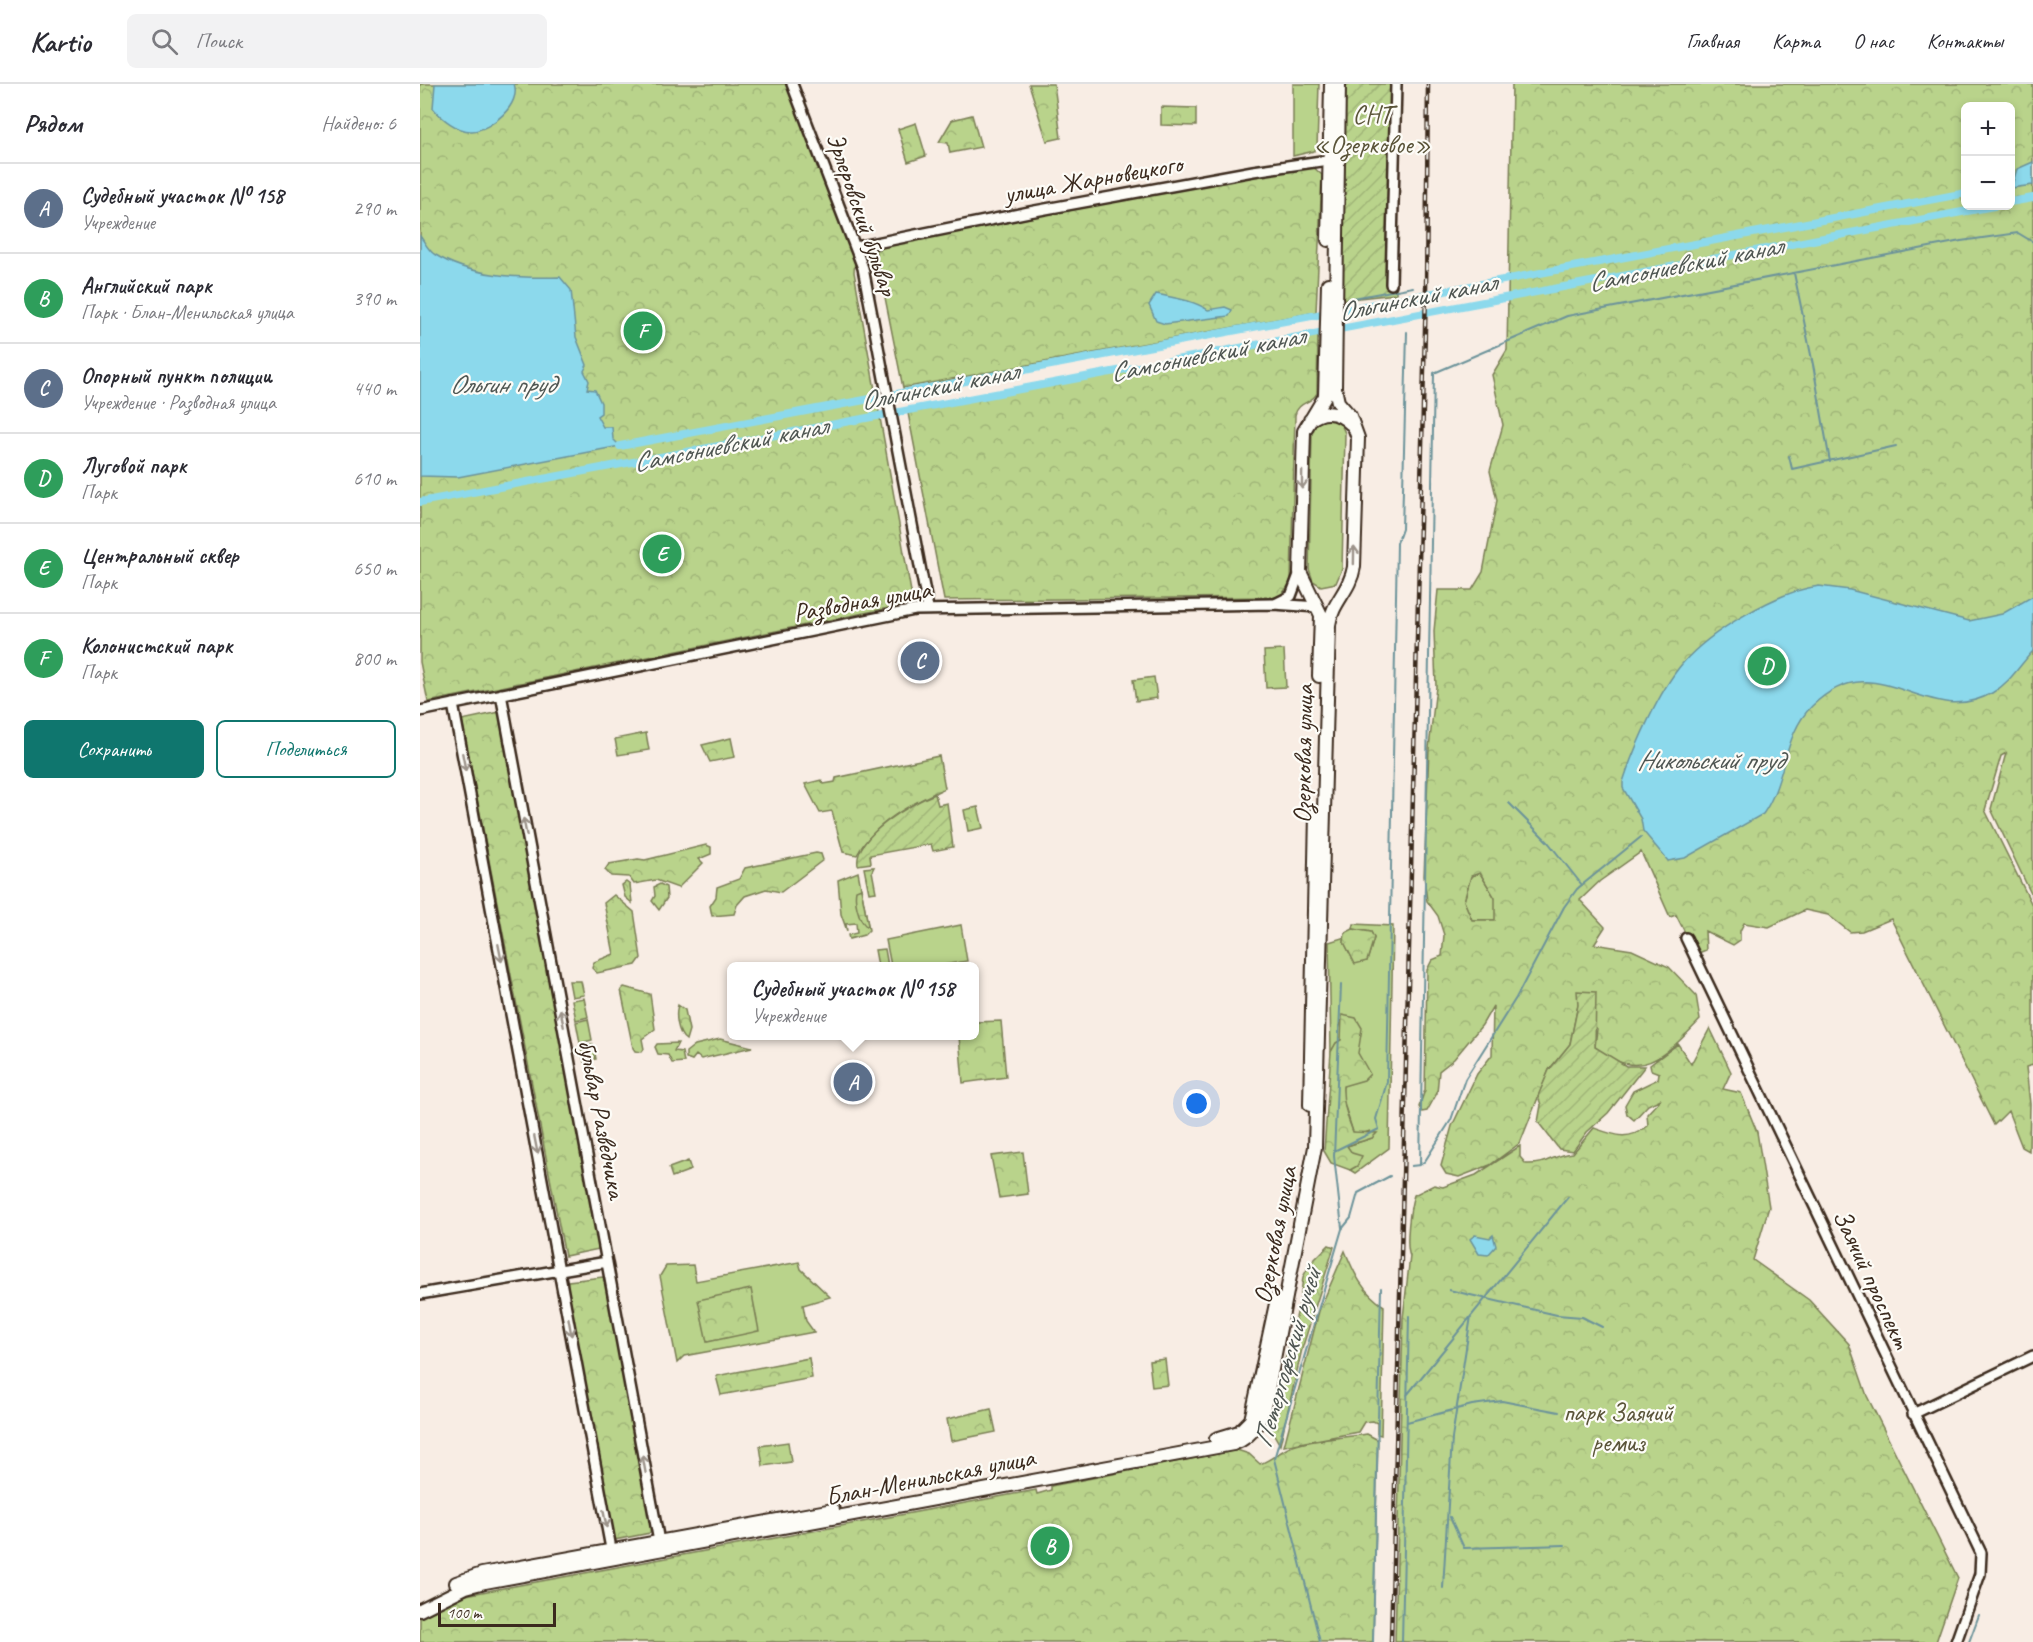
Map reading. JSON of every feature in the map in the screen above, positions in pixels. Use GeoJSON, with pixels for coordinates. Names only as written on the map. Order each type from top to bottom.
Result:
{"type":"FeatureCollection","features":[{"type":"Feature","properties":{"kind":"street","name":"Эрлеровский бульвар"},"geometry":{"type":"LineString","coordinates":[[792,84],[856,247],[870,297],[928,608]]}},
{"type":"Feature","properties":{"kind":"street","name":"Озерковая улица"},"geometry":{"type":"LineString","coordinates":[[1331,84],[1334,159]]}},
{"type":"Feature","properties":{"kind":"street","name":"Озерковая улица"},"geometry":{"type":"LineString","coordinates":[[1273,604],[1291,596],[1300,572],[1304,431],[1324,396],[1330,343],[1334,159],[1339,84]]}},
{"type":"Feature","properties":{"kind":"street"},"geometry":{"type":"LineString","coordinates":[[1391,284],[1396,84]]}},
{"type":"Feature","properties":{"kind":"street","name":"улица Жарновецкого"},"geometry":{"type":"LineString","coordinates":[[856,247],[1029,212],[1334,159]]}},
{"type":"Feature","properties":{"kind":"street","name":"Озерковая улица"},"geometry":{"type":"LineString","coordinates":[[1250,1429],[1262,1415],[1267,1395],[1315,1147],[1329,625],[1332,607],[1349,587],[1354,567],[1358,446],[1355,429],[1336,395],[1330,343]]}},
{"type":"Feature","properties":{"kind":"street"},"geometry":{"type":"LineString","coordinates":[[1307,423],[1316,415],[1332,413],[1349,421],[1355,429]]}},
{"type":"Feature","properties":{"kind":"street","name":"Озерковая улица"},"geometry":{"type":"LineString","coordinates":[[1250,1429],[1309,1136],[1321,621],[1318,607],[1300,572]]}},
{"type":"Feature","properties":{"kind":"street","name":"Разводная улица"},"geometry":{"type":"LineString","coordinates":[[420,711],[928,608],[1273,604],[1318,607]]}},
{"type":"Feature","properties":{"kind":"street"},"geometry":{"type":"LineString","coordinates":[[1318,607],[1332,607]]}},
{"type":"Feature","properties":{"kind":"street","name":"бульвар Разведчика"},"geometry":{"type":"LineString","coordinates":[[501,694],[660,1547]]}},
{"type":"Feature","properties":{"kind":"street"},"geometry":{"type":"LineString","coordinates":[[453,704],[612,1555]]}},
{"type":"Feature","properties":{"kind":"street","name":"Заячий проспект"},"geometry":{"type":"LineString","coordinates":[[1686,938],[1981,1553],[1980,1574],[1956,1642]]}},
{"type":"Feature","properties":{"kind":"street"},"geometry":{"type":"LineString","coordinates":[[420,1294],[607,1262]]}},
{"type":"Feature","properties":{"kind":"street"},"geometry":{"type":"LineString","coordinates":[[1913,1414],[2033,1356]]}},
{"type":"Feature","properties":{"kind":"street","name":"Блан-Менильская улица"},"geometry":{"type":"LineString","coordinates":[[612,1555],[1233,1444],[1244,1440],[1250,1429]]}},
{"type":"Feature","properties":{"kind":"street"},"geometry":{"type":"LineString","coordinates":[[420,1602],[471,1577],[612,1555]]}},
{"type":"Feature","properties":{"kind":"street"},"geometry":{"type":"LineString","coordinates":[[420,1610],[474,1585],[612,1555]]}},
{"type":"Feature","properties":{"kind":"green space"},"geometry":{"type":"Polygon","coordinates":[[[420,84],[786,84],[855,261],[854,272],[913,603],[428,702],[420,662],[420,84]]]}},
{"type":"Feature","properties":{"kind":"green space"},"geometry":{"type":"Polygon","coordinates":[[[1029,84],[1054,84],[1061,138],[1047,141],[1029,84]]]}},
{"type":"Feature","properties":{"kind":"green space"},"geometry":{"type":"Polygon","coordinates":[[[1293,84],[1319,84],[1317,148],[1314,151],[1293,156],[1293,84]]]}},
{"type":"Feature","properties":{"kind":"green space","name":"СНТ «Озерковое»"},"geometry":{"type":"Polygon","coordinates":[[[1344,84],[1400,84],[1396,294],[1341,300],[1344,84]]]}},
{"type":"Feature","properties":{"kind":"green space"},"geometry":{"type":"Polygon","coordinates":[[[1512,84],[2033,84],[2033,898],[1991,809],[2006,753],[2001,756],[1985,810],[2033,907],[2033,1065],[2026,1067],[2030,1104],[2029,1151],[2022,1147],[2008,1111],[1994,1125],[1891,919],[1862,931],[1850,932],[1828,915],[1805,910],[1769,927],[1744,923],[1740,931],[1740,940],[1733,945],[1705,931],[1706,950],[1696,954],[1676,915],[1670,917],[1641,852],[1600,881],[1580,900],[1605,927],[1594,944],[1632,950],[1669,967],[1696,995],[1700,1020],[1664,1054],[1652,1061],[1626,1064],[1611,1058],[1595,1047],[1597,1029],[1578,1005],[1570,1044],[1549,1070],[1520,1143],[1490,1165],[1459,1177],[1446,1174],[1441,1166],[1452,1126],[1477,1074],[1492,1055],[1493,1006],[1482,1025],[1454,1059],[1439,1071],[1437,1093],[1427,1111],[1422,1112],[1419,1107],[1425,1090],[1427,970],[1432,960],[1442,956],[1444,935],[1438,916],[1427,901],[1424,876],[1429,748],[1436,687],[1434,631],[1438,590],[1472,590],[1483,572],[1497,500],[1490,471],[1503,425],[1492,375],[1507,350],[1512,84]],[[1480,873],[1471,876],[1464,901],[1472,920],[1495,920],[1495,898],[1480,873]]]}},
{"type":"Feature","properties":{"kind":"green space"},"geometry":{"type":"Polygon","coordinates":[[[1161,107],[1196,108],[1196,126],[1161,125],[1161,107]]]}},
{"type":"Feature","properties":{"kind":"green space"},"geometry":{"type":"Polygon","coordinates":[[[972,115],[981,147],[950,153],[948,143],[939,142],[952,120],[972,115]]]}},
{"type":"Feature","properties":{"kind":"green space"},"geometry":{"type":"Polygon","coordinates":[[[916,123],[926,156],[908,162],[898,129],[916,123]]]}},
{"type":"Feature","properties":{"kind":"green space"},"geometry":{"type":"Polygon","coordinates":[[[1311,165],[1322,175],[1316,312],[903,388],[875,247],[1311,165]]]}},
{"type":"Feature","properties":{"kind":"green space"},"geometry":{"type":"Polygon","coordinates":[[[1318,334],[1317,393],[1315,397],[1299,407],[1295,415],[1291,582],[1280,597],[944,600],[908,413],[1318,334]]]}},
{"type":"Feature","properties":{"kind":"green space"},"geometry":{"type":"Polygon","coordinates":[[[1326,418],[1340,422],[1345,433],[1342,569],[1336,583],[1321,586],[1313,581],[1309,569],[1312,434],[1316,424],[1326,418]]]}},
{"type":"Feature","properties":{"kind":"green space"},"geometry":{"type":"Polygon","coordinates":[[[1284,650],[1286,687],[1266,688],[1264,651],[1284,650]]]}},
{"type":"Feature","properties":{"kind":"green space"},"geometry":{"type":"Polygon","coordinates":[[[1154,677],[1157,698],[1136,701],[1133,680],[1154,677]]]}},
{"type":"Feature","properties":{"kind":"green space"},"geometry":{"type":"Polygon","coordinates":[[[500,712],[599,1249],[565,1256],[462,720],[500,712]]]}},
{"type":"Feature","properties":{"kind":"green space"},"geometry":{"type":"Polygon","coordinates":[[[646,733],[649,750],[618,755],[615,739],[646,733]]]}},
{"type":"Feature","properties":{"kind":"green space"},"geometry":{"type":"Polygon","coordinates":[[[731,738],[735,757],[710,762],[702,745],[731,738]]]}},
{"type":"Feature","properties":{"kind":"green space"},"geometry":{"type":"Polygon","coordinates":[[[939,756],[945,788],[895,815],[874,833],[857,855],[843,852],[832,811],[820,813],[805,784],[821,780],[824,784],[835,782],[836,778],[939,756]]]}},
{"type":"Feature","properties":{"kind":"green space"},"geometry":{"type":"Polygon","coordinates":[[[935,794],[938,805],[947,803],[953,847],[933,851],[931,844],[870,855],[871,863],[858,865],[859,854],[874,832],[900,813],[935,794]]]}},
{"type":"Feature","properties":{"kind":"green space"},"geometry":{"type":"Polygon","coordinates":[[[978,807],[983,828],[968,831],[964,810],[978,807]]]}},
{"type":"Feature","properties":{"kind":"green space"},"geometry":{"type":"Polygon","coordinates":[[[706,845],[711,847],[711,854],[699,859],[703,863],[678,888],[656,880],[634,884],[629,877],[611,876],[605,870],[609,864],[645,860],[706,845]]]}},
{"type":"Feature","properties":{"kind":"green space"},"geometry":{"type":"Polygon","coordinates":[[[816,853],[821,854],[823,860],[781,892],[766,889],[745,896],[737,905],[734,914],[712,916],[710,906],[716,897],[717,887],[739,879],[745,868],[816,853]]]}},
{"type":"Feature","properties":{"kind":"green space"},"geometry":{"type":"Polygon","coordinates":[[[874,867],[872,871],[876,892],[869,893],[864,868],[874,867]]]}},
{"type":"Feature","properties":{"kind":"green space"},"geometry":{"type":"Polygon","coordinates":[[[858,872],[869,930],[864,935],[849,939],[848,935],[857,933],[856,923],[846,924],[847,931],[841,914],[838,880],[858,872]]]}},
{"type":"Feature","properties":{"kind":"green space"},"geometry":{"type":"Polygon","coordinates":[[[1480,873],[1497,901],[1501,920],[1472,920],[1464,901],[1471,876],[1480,873]]]}},
{"type":"Feature","properties":{"kind":"green space"},"geometry":{"type":"Polygon","coordinates":[[[626,882],[630,885],[632,903],[625,897],[622,885],[626,882]]]}},
{"type":"Feature","properties":{"kind":"green space"},"geometry":{"type":"Polygon","coordinates":[[[660,884],[666,887],[667,898],[659,910],[652,901],[655,896],[654,887],[660,884]]]}},
{"type":"Feature","properties":{"kind":"green space"},"geometry":{"type":"Polygon","coordinates":[[[861,888],[868,925],[866,926],[856,904],[856,890],[861,888]]]}},
{"type":"Feature","properties":{"kind":"green space"},"geometry":{"type":"Polygon","coordinates":[[[614,895],[634,912],[641,958],[636,965],[597,973],[592,968],[594,962],[614,954],[604,903],[614,895]]]}},
{"type":"Feature","properties":{"kind":"green space"},"geometry":{"type":"Polygon","coordinates":[[[1354,924],[1393,926],[1389,1148],[1355,1173],[1350,1170],[1357,1166],[1347,1146],[1372,1138],[1370,1131],[1361,1134],[1353,1132],[1342,1097],[1343,1086],[1369,1074],[1340,1022],[1343,1033],[1341,1040],[1336,1043],[1331,1052],[1329,942],[1345,937],[1344,942],[1355,963],[1367,961],[1374,938],[1371,932],[1353,929],[1354,924]]]}},
{"type":"Feature","properties":{"kind":"green space"},"geometry":{"type":"Polygon","coordinates":[[[961,925],[967,961],[890,962],[886,940],[961,925]]]}},
{"type":"Feature","properties":{"kind":"green space"},"geometry":{"type":"Polygon","coordinates":[[[1353,929],[1371,932],[1374,938],[1367,961],[1355,964],[1344,942],[1345,933],[1353,929]]]}},
{"type":"Feature","properties":{"kind":"green space"},"geometry":{"type":"Polygon","coordinates":[[[885,949],[887,962],[877,962],[875,950],[885,949]]]}},
{"type":"Feature","properties":{"kind":"green space"},"geometry":{"type":"Polygon","coordinates":[[[569,981],[581,981],[584,995],[572,997],[569,981]]]}},
{"type":"Feature","properties":{"kind":"green space"},"geometry":{"type":"Polygon","coordinates":[[[624,987],[650,994],[655,1029],[642,1039],[644,1049],[642,1052],[635,1051],[633,1048],[621,990],[624,987]]]}},
{"type":"Feature","properties":{"kind":"green space"},"geometry":{"type":"Polygon","coordinates":[[[1577,991],[1596,992],[1595,1047],[1626,1066],[1645,1066],[1608,1113],[1587,1132],[1573,1151],[1559,1149],[1538,1122],[1541,1105],[1538,1096],[1549,1070],[1570,1044],[1578,1005],[1577,991]]]}},
{"type":"Feature","properties":{"kind":"green space"},"geometry":{"type":"Polygon","coordinates":[[[584,998],[588,1017],[576,1020],[572,1000],[584,998]]]}},
{"type":"Feature","properties":{"kind":"green space"},"geometry":{"type":"Polygon","coordinates":[[[678,1005],[685,1010],[689,1030],[686,1040],[678,1024],[678,1005]]]}},
{"type":"Feature","properties":{"kind":"green space"},"geometry":{"type":"Polygon","coordinates":[[[1342,1015],[1356,1018],[1362,1028],[1358,1053],[1370,1074],[1364,1080],[1343,1086],[1347,1115],[1353,1132],[1377,1133],[1372,1138],[1347,1146],[1352,1153],[1362,1156],[1357,1166],[1350,1170],[1331,1163],[1324,1151],[1331,1052],[1336,1043],[1341,1040],[1342,1015]]]}},
{"type":"Feature","properties":{"kind":"green space"},"geometry":{"type":"Polygon","coordinates":[[[588,1019],[592,1040],[580,1043],[576,1022],[588,1019]]]}},
{"type":"Feature","properties":{"kind":"green space"},"geometry":{"type":"Polygon","coordinates":[[[1001,1021],[1006,1077],[963,1083],[959,1040],[979,1040],[979,1022],[1001,1021]]]}},
{"type":"Feature","properties":{"kind":"green space","name":"парк Заячий ремиз"},"geometry":{"type":"Polygon","coordinates":[[[1710,1028],[1731,1072],[1723,1089],[1741,1093],[1757,1132],[1769,1207],[1753,1260],[1809,1300],[1849,1344],[1867,1396],[1958,1578],[1936,1642],[1395,1642],[1403,1318],[1410,1256],[1409,1226],[1414,1195],[1434,1185],[1443,1187],[1476,1175],[1520,1146],[1520,1157],[1526,1164],[1533,1164],[1573,1153],[1594,1128],[1622,1136],[1641,1131],[1648,1126],[1647,1114],[1661,1099],[1648,1105],[1634,1120],[1627,1114],[1625,1105],[1633,1091],[1658,1079],[1659,1073],[1651,1070],[1650,1065],[1678,1044],[1691,1064],[1710,1028]]]}},
{"type":"Feature","properties":{"kind":"green space"},"geometry":{"type":"Polygon","coordinates":[[[720,1039],[752,1047],[701,1059],[696,1055],[692,1060],[686,1058],[686,1052],[695,1045],[720,1039]]]}},
{"type":"Feature","properties":{"kind":"green space"},"geometry":{"type":"Polygon","coordinates":[[[678,1043],[674,1051],[682,1052],[684,1062],[672,1063],[668,1055],[658,1054],[655,1047],[657,1044],[678,1043]]]}},
{"type":"Feature","properties":{"kind":"green space"},"geometry":{"type":"Polygon","coordinates":[[[593,1044],[596,1059],[584,1062],[581,1046],[593,1044]]]}},
{"type":"Feature","properties":{"kind":"green space"},"geometry":{"type":"Polygon","coordinates":[[[1023,1152],[1028,1194],[999,1198],[991,1156],[1023,1152]]]}},
{"type":"Feature","properties":{"kind":"green space"},"geometry":{"type":"Polygon","coordinates":[[[688,1161],[691,1170],[672,1177],[669,1168],[688,1161]]]}},
{"type":"Feature","properties":{"kind":"green space"},"geometry":{"type":"Polygon","coordinates":[[[1329,1245],[1334,1247],[1302,1349],[1280,1445],[1272,1431],[1271,1414],[1300,1302],[1303,1277],[1310,1264],[1329,1245]]]}},
{"type":"Feature","properties":{"kind":"green space"},"geometry":{"type":"Polygon","coordinates":[[[1345,1251],[1365,1289],[1384,1306],[1381,1435],[1377,1434],[1377,1423],[1364,1422],[1358,1432],[1284,1446],[1319,1311],[1345,1251]]]}},
{"type":"Feature","properties":{"kind":"green space"},"geometry":{"type":"Polygon","coordinates":[[[799,1262],[801,1269],[830,1297],[803,1305],[806,1321],[814,1332],[684,1356],[677,1363],[660,1276],[666,1266],[693,1265],[696,1281],[799,1262]]]}},
{"type":"Feature","properties":{"kind":"green space"},"geometry":{"type":"Polygon","coordinates":[[[603,1277],[652,1523],[650,1533],[614,1540],[567,1288],[568,1281],[603,1277]]]}},
{"type":"Feature","properties":{"kind":"green space"},"geometry":{"type":"Polygon","coordinates":[[[751,1289],[759,1331],[707,1342],[698,1300],[751,1289]]]}},
{"type":"Feature","properties":{"kind":"green space"},"geometry":{"type":"Polygon","coordinates":[[[809,1358],[812,1378],[721,1395],[716,1376],[809,1358]]]}},
{"type":"Feature","properties":{"kind":"green space"},"geometry":{"type":"Polygon","coordinates":[[[1165,1359],[1168,1385],[1152,1387],[1149,1361],[1165,1359]]]}},
{"type":"Feature","properties":{"kind":"green space"},"geometry":{"type":"Polygon","coordinates":[[[991,1409],[996,1432],[951,1441],[947,1419],[991,1409]]]}},
{"type":"Feature","properties":{"kind":"green space"},"geometry":{"type":"Polygon","coordinates":[[[1367,1434],[1378,1440],[1373,1642],[420,1642],[420,1618],[466,1595],[1036,1490],[1037,1494],[1051,1490],[1051,1486],[1237,1450],[1249,1454],[1260,1464],[1302,1443],[1367,1434]]]}},
{"type":"Feature","properties":{"kind":"green space"},"geometry":{"type":"Polygon","coordinates":[[[788,1442],[791,1462],[763,1466],[760,1446],[788,1442]]]}},
{"type":"Feature","properties":{"kind":"water"},"geometry":{"type":"Polygon","coordinates":[[[435,84],[514,84],[515,92],[509,107],[496,121],[480,130],[467,131],[450,124],[433,108],[435,84]]]}},
{"type":"Feature","properties":{"kind":"water"},"geometry":{"type":"Polygon","coordinates":[[[2033,162],[2033,185],[2015,187],[2017,169],[2033,162]]]}},
{"type":"Feature","properties":{"kind":"water","name":"Ольгин пруд"},"geometry":{"type":"Polygon","coordinates":[[[420,236],[434,254],[448,262],[479,272],[528,277],[560,277],[571,290],[576,337],[587,365],[584,371],[589,381],[587,389],[595,390],[601,403],[601,413],[597,416],[603,427],[612,427],[613,439],[620,446],[458,477],[420,476],[420,236]]]}},
{"type":"Feature","properties":{"kind":"water"},"geometry":{"type":"Polygon","coordinates":[[[1156,294],[1190,302],[1208,310],[1225,307],[1232,310],[1229,316],[1165,324],[1156,321],[1149,305],[1156,294]]]}},
{"type":"Feature","properties":{"kind":"water","name":"Никольский пруд"},"geometry":{"type":"Polygon","coordinates":[[[1819,586],[1850,590],[1969,621],[2002,614],[2033,596],[2033,651],[1998,689],[1968,702],[1945,702],[1880,683],[1859,682],[1836,688],[1812,706],[1795,730],[1776,788],[1763,814],[1685,858],[1668,861],[1643,831],[1641,819],[1623,788],[1634,753],[1656,704],[1673,675],[1709,639],[1764,604],[1802,589],[1819,586]]]}},
{"type":"Feature","properties":{"kind":"water"},"geometry":{"type":"Polygon","coordinates":[[[1475,1235],[1490,1238],[1493,1235],[1496,1246],[1488,1255],[1479,1254],[1470,1239],[1475,1235]]]}},
{"type":"Feature","properties":{"kind":"waterway","name":"Ольгинский канал"},"geometry":{"type":"LineString","coordinates":[[620,446],[1961,194]]}},
{"type":"Feature","properties":{"kind":"waterway","name":"Самсониевский канал"},"geometry":{"type":"LineString","coordinates":[[2015,201],[2033,198]]}},
{"type":"Feature","properties":{"kind":"waterway","name":"Самсониевский канал"},"geometry":{"type":"LineString","coordinates":[[420,502],[1973,210]]}},
{"type":"Feature","properties":{"kind":"waterway"},"geometry":{"type":"LineString","coordinates":[[1420,1165],[1434,373],[1567,316],[1961,241],[2018,233],[2033,242]]}},
{"type":"Feature","properties":{"kind":"waterway"},"geometry":{"type":"LineString","coordinates":[[1794,273],[1816,379]]}},
{"type":"Feature","properties":{"kind":"waterway"},"geometry":{"type":"LineString","coordinates":[[1348,299],[1413,287]]}},
{"type":"Feature","properties":{"kind":"waterway"},"geometry":{"type":"LineString","coordinates":[[1334,1151],[1379,1129],[1376,1119],[1387,1082],[1397,543],[1402,529],[1407,332]]}},
{"type":"Feature","properties":{"kind":"waterway"},"geometry":{"type":"LineString","coordinates":[[1813,365],[1830,462]]}},
{"type":"Feature","properties":{"kind":"waterway"},"geometry":{"type":"LineString","coordinates":[[1789,456],[1792,469],[1896,446]]}},
{"type":"Feature","properties":{"kind":"waterway"},"geometry":{"type":"LineString","coordinates":[[1509,803],[1548,842],[1582,885]]}},
{"type":"Feature","properties":{"kind":"waterway","name":"Петергофский ручей"},"geometry":{"type":"LineString","coordinates":[[1411,1166],[1420,1165],[1425,1161],[1451,1120],[1465,1079],[1516,998],[1564,907],[1577,889],[1641,837]]}},
{"type":"Feature","properties":{"kind":"waterway"},"geometry":{"type":"LineString","coordinates":[[1341,985],[1334,1156],[1342,1228]]}},
{"type":"Feature","properties":{"kind":"waterway","name":"Петергофский ручей"},"geometry":{"type":"LineString","coordinates":[[1320,1642],[1274,1459],[1342,1229],[1351,1218],[1358,1193],[1390,1176]]}},
{"type":"Feature","properties":{"kind":"waterway"},"geometry":{"type":"LineString","coordinates":[[1407,1395],[1568,1197]]}},
{"type":"Feature","properties":{"kind":"waterway"},"geometry":{"type":"LineString","coordinates":[[1373,1642],[1381,1288]]}},
{"type":"Feature","properties":{"kind":"waterway"},"geometry":{"type":"LineString","coordinates":[[1449,1290],[1557,1315],[1582,1317],[1602,1327]]}},
{"type":"Feature","properties":{"kind":"waterway"},"geometry":{"type":"LineString","coordinates":[[1402,1642],[1409,1316]]}},
{"type":"Feature","properties":{"kind":"waterway"},"geometry":{"type":"LineString","coordinates":[[1443,1588],[1452,1438],[1471,1316]]}},
{"type":"Feature","properties":{"kind":"waterway"},"geometry":{"type":"LineString","coordinates":[[1407,1422],[1472,1405],[1502,1401],[1559,1412]]}},
{"type":"Feature","properties":{"kind":"waterway"},"geometry":{"type":"LineString","coordinates":[[1450,1517],[1464,1548],[1565,1545]]}},
{"type":"Feature","properties":{"kind":"waterway"},"geometry":{"type":"LineString","coordinates":[[1969,1642],[1979,1615]]}},
{"type":"Feature","properties":{"kind":"railway"},"geometry":{"type":"LineString","coordinates":[[1391,1642],[1426,291],[1428,84]]}},
{"type":"Feature","properties":{"kind":"place","name":"Колонистский парк"},"geometry":{"type":"Point","coordinates":[643,331]}},
{"type":"Feature","properties":{"kind":"place","name":"Центральный сквер"},"geometry":{"type":"Point","coordinates":[662,554]}},
{"type":"Feature","properties":{"kind":"place","name":"Опорный пункт полиции"},"geometry":{"type":"Point","coordinates":[920,661]}},
{"type":"Feature","properties":{"kind":"place","name":"Луговой парк"},"geometry":{"type":"Point","coordinates":[1767,666]}},
{"type":"Feature","properties":{"kind":"place","name":"Судебный участок N⁰ 158"},"geometry":{"type":"Point","coordinates":[853,1082]}},
{"type":"Feature","properties":{"kind":"place","name":"Английский парк"},"geometry":{"type":"Point","coordinates":[1050,1546]}}]}
